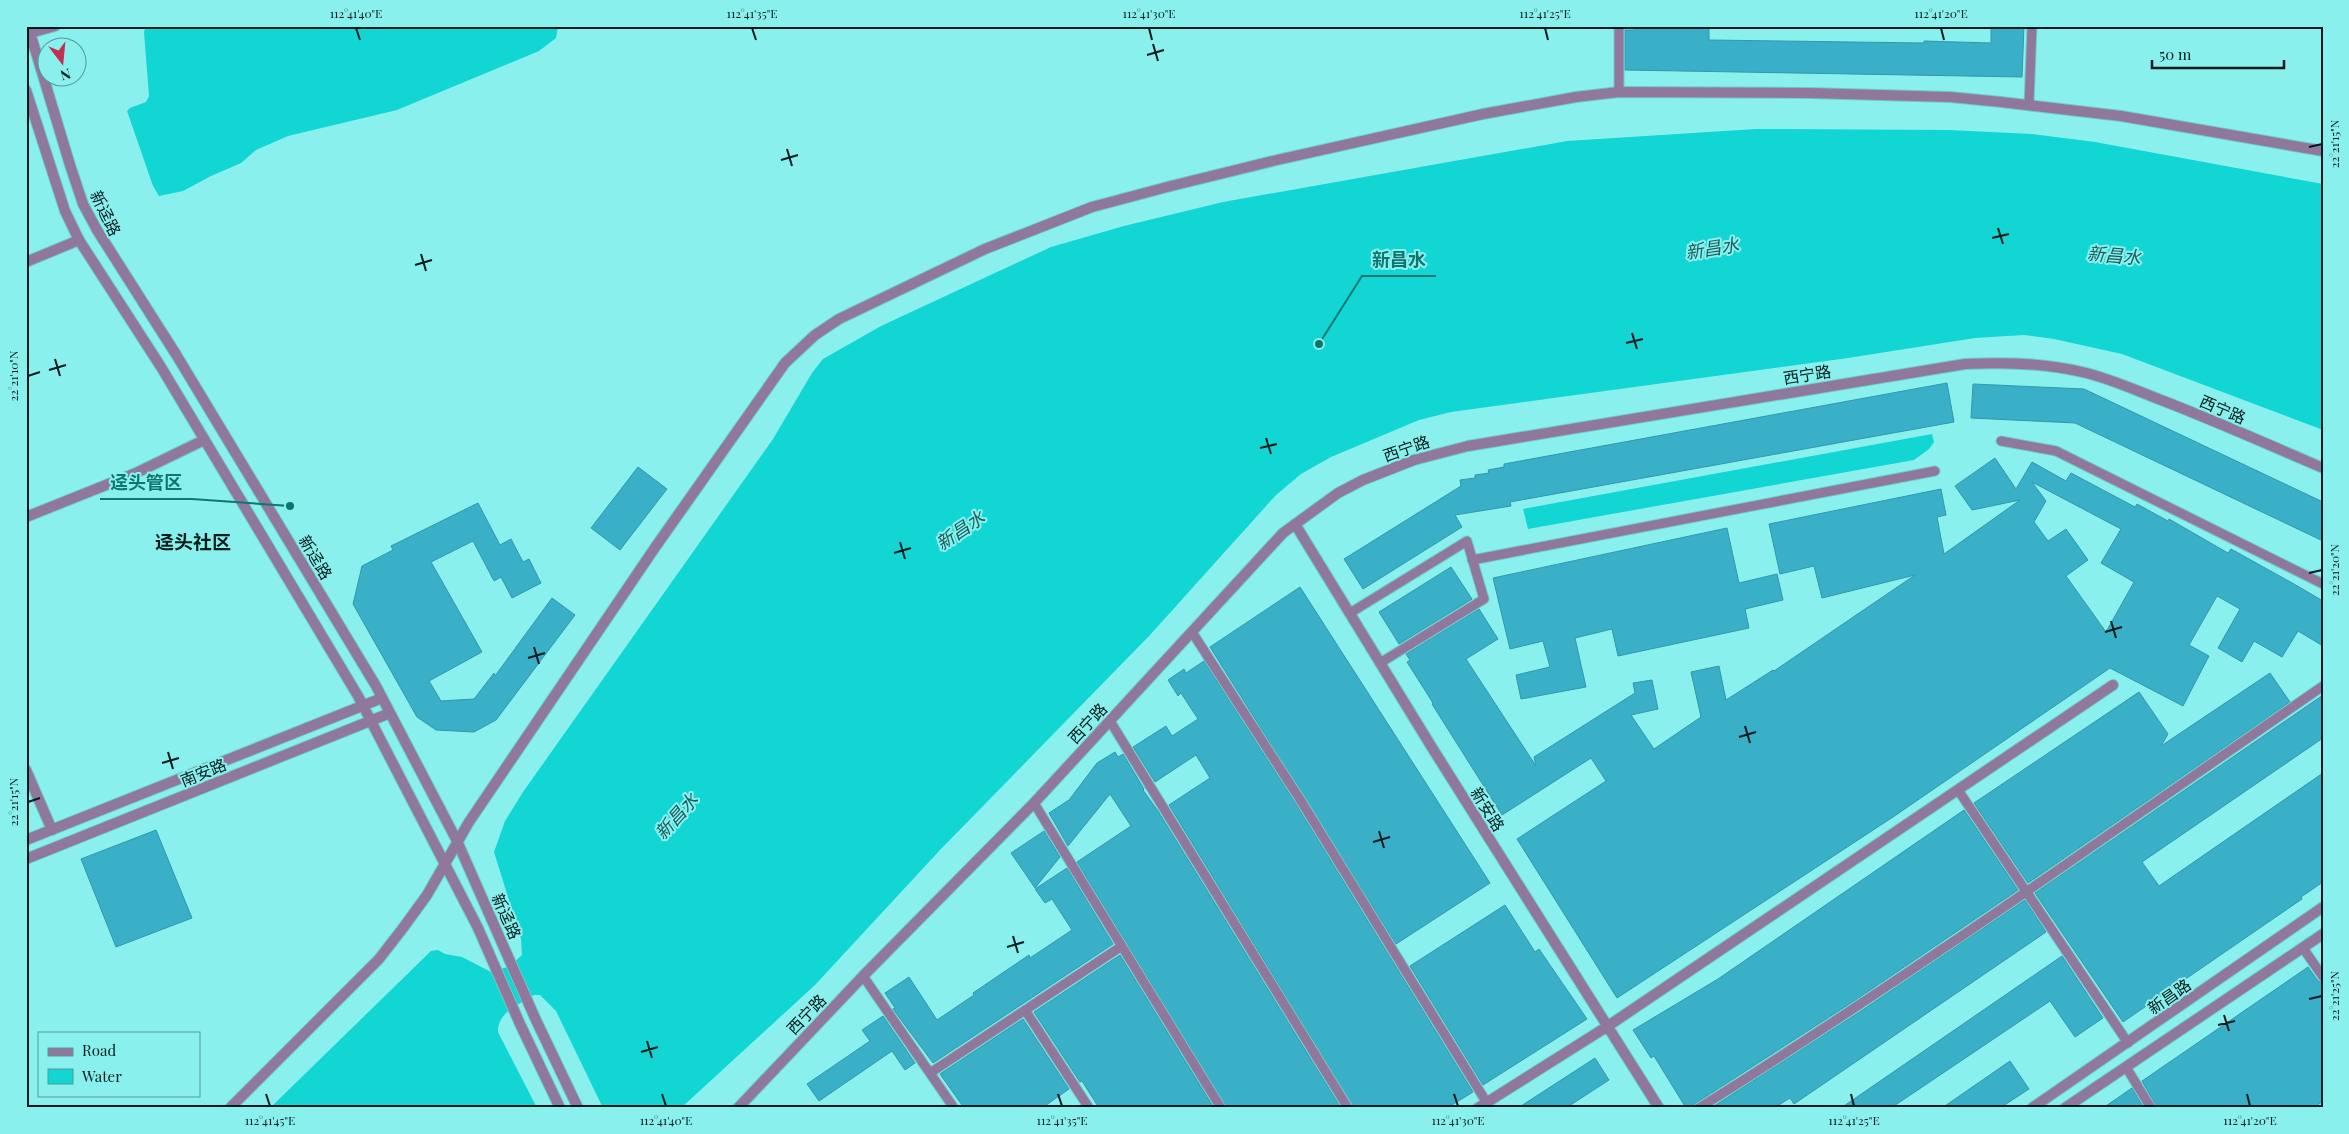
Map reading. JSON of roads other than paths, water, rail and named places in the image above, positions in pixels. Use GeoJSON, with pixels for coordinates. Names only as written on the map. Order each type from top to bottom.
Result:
{"type":"FeatureCollection","features":[{"type":"Feature","properties":{"kind":"street"},"geometry":{"type":"LineString","coordinates":[[29,30],[55,26]]}},
{"type":"Feature","properties":{"kind":"street","name":"新迳路"},"geometry":{"type":"LineString","coordinates":[[29,30],[70,165],[84,204],[97,230],[178,356],[382,698],[457,842],[535,1018],[578,1108]]}},
{"type":"Feature","properties":{"kind":"street","name":"新迳路"},"geometry":{"type":"LineString","coordinates":[[26,90],[65,211],[79,240],[204,440],[363,705],[446,862],[560,1108]]}},
{"type":"Feature","properties":{"kind":"street"},"geometry":{"type":"LineString","coordinates":[[230,1108],[378,959],[427,895],[469,822],[654,549],[785,363],[815,336],[839,319],[985,249],[1092,207],[1277,160],[1555,101],[1619,92],[1809,93],[1950,97],[2029,104],[2156,121],[2323,151]]}},
{"type":"Feature","properties":{"kind":"street"},"geometry":{"type":"LineString","coordinates":[[26,262],[79,240]]}},
{"type":"Feature","properties":{"kind":"street","name":"西宁路"},"geometry":{"type":"LineString","coordinates":[[738,1108],[863,976],[1034,803],[1283,533],[1338,493],[1397,466],[1440,452],[1699,407],[1965,364],[1992,362],[2021,363],[2082,372],[2213,420],[2323,468]]}},
{"type":"Feature","properties":{"kind":"street"},"geometry":{"type":"LineString","coordinates":[[26,517],[136,473],[204,440]]}},
{"type":"Feature","properties":{"kind":"street","name":"新安路"},"geometry":{"type":"LineString","coordinates":[[1295,524],[1658,1108]]}},
{"type":"Feature","properties":{"kind":"street"},"geometry":{"type":"LineString","coordinates":[[1484,1106],[1608,1026],[2113,685]]}},
{"type":"Feature","properties":{"kind":"street","name":"南安路"},"geometry":{"type":"LineString","coordinates":[[26,840],[382,698]]}},
{"type":"Feature","properties":{"kind":"street","name":"南安路"},"geometry":{"type":"LineString","coordinates":[[26,859],[390,713]]}},
{"type":"Feature","properties":{"kind":"street"},"geometry":{"type":"LineString","coordinates":[[26,770],[52,830]]}},
{"type":"Feature","properties":{"kind":"street","name":"新昌路"},"geometry":{"type":"LineString","coordinates":[[2032,1108],[2323,907]]}},
{"type":"Feature","properties":{"kind":"street"},"geometry":{"type":"LineString","coordinates":[[2065,1108],[2323,934]]}},
{"type":"Feature","properties":{"kind":"lane"},"geometry":{"type":"LineString","coordinates":[[1619,26],[1619,92]]}},
{"type":"Feature","properties":{"kind":"lane"},"geometry":{"type":"LineString","coordinates":[[2029,104],[2032,26]]}},
{"type":"Feature","properties":{"kind":"lane"},"geometry":{"type":"LineString","coordinates":[[2001,441],[2056,451],[2323,584]]}},
{"type":"Feature","properties":{"kind":"lane"},"geometry":{"type":"LineString","coordinates":[[1472,560],[1935,471]]}},
{"type":"Feature","properties":{"kind":"lane"},"geometry":{"type":"LineString","coordinates":[[1350,613],[1467,541],[1484,599],[1380,663]]}},
{"type":"Feature","properties":{"kind":"lane"},"geometry":{"type":"LineString","coordinates":[[1192,632],[1301,801],[1484,1106]]}},
{"type":"Feature","properties":{"kind":"lane"},"geometry":{"type":"LineString","coordinates":[[1699,1108],[1771,1063],[2026,891],[2323,686]]}},
{"type":"Feature","properties":{"kind":"lane"},"geometry":{"type":"LineString","coordinates":[[1110,721],[1348,1108]]}},
{"type":"Feature","properties":{"kind":"lane"},"geometry":{"type":"LineString","coordinates":[[1958,790],[2128,1043]]}},
{"type":"Feature","properties":{"kind":"lane"},"geometry":{"type":"LineString","coordinates":[[1034,803],[1221,1108]]}},
{"type":"Feature","properties":{"kind":"lane"},"geometry":{"type":"LineString","coordinates":[[930,1073],[1122,946]]}},
{"type":"Feature","properties":{"kind":"lane"},"geometry":{"type":"LineString","coordinates":[[2303,948],[2323,977]]}},
{"type":"Feature","properties":{"kind":"lane"},"geometry":{"type":"LineString","coordinates":[[863,976],[954,1108]]}},
{"type":"Feature","properties":{"kind":"lane"},"geometry":{"type":"LineString","coordinates":[[1025,1010],[1089,1108]]}},
{"type":"Feature","properties":{"kind":"lane"},"geometry":{"type":"LineString","coordinates":[[2126,1067],[2151,1108]]}},
{"type":"Feature","properties":{"kind":"water"},"geometry":{"type":"Polygon","coordinates":[[[146,26],[558,26],[556,38],[539,51],[397,110],[288,136],[256,150],[241,163],[183,191],[159,196],[153,186],[127,111],[146,102],[149,96],[144,32],[146,26]]]}},
{"type":"Feature","properties":{"kind":"water"},"geometry":{"type":"Polygon","coordinates":[[[1756,129],[1949,130],[2032,134],[2095,142],[2323,184],[2323,430],[2122,354],[2054,339],[2024,335],[1975,338],[1848,358],[1451,412],[1419,420],[1331,457],[1301,474],[1276,495],[1150,635],[940,850],[815,985],[681,1108],[603,1108],[556,1011],[540,995],[534,995],[505,1014],[501,1019],[498,1032],[537,1108],[270,1108],[431,951],[438,950],[445,954],[462,957],[491,972],[510,966],[522,955],[521,939],[494,852],[505,821],[523,792],[773,439],[812,373],[823,359],[881,326],[1051,247],[1124,226],[1223,202],[1567,141],[1756,129]]]}},
{"type":"Feature","properties":{"kind":"water"},"geometry":{"type":"Polygon","coordinates":[[[1932,434],[1934,442],[1929,449],[1914,460],[1528,529],[1523,509],[1932,434]]]}},
{"type":"Feature","properties":{"kind":"place","name":"新昌水"},"geometry":{"type":"Point","coordinates":[1319,344]}},
{"type":"Feature","properties":{"kind":"place","name":"迳头管区"},"geometry":{"type":"Point","coordinates":[290,506]}},
{"type":"Feature","properties":{"kind":"district","name":"迳头社区"},"geometry":{"type":"Point","coordinates":[193,541]}}]}
